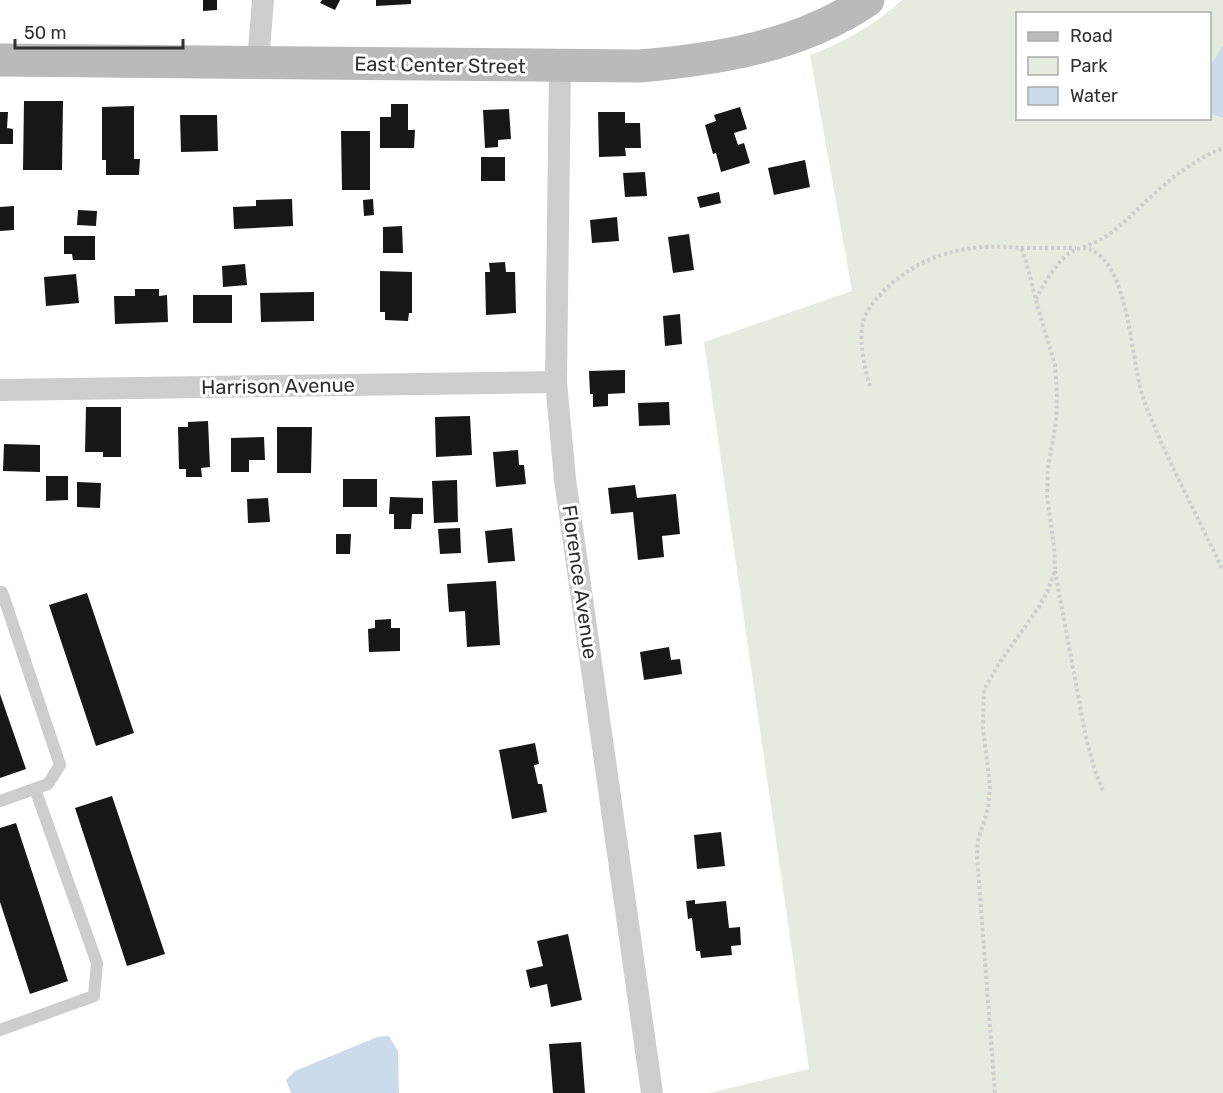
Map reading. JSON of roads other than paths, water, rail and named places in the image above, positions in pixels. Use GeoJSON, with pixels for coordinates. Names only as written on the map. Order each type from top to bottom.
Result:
{"type":"FeatureCollection","features":[{"type":"Feature","properties":{"kind":"main road","name":"East Center Street"},"geometry":{"type":"LineString","coordinates":[[0,60],[640,66],[687,62],[776,44],[820,27],[868,0]]}},
{"type":"Feature","properties":{"kind":"street"},"geometry":{"type":"LineString","coordinates":[[258,62],[263,0]]}},
{"type":"Feature","properties":{"kind":"street","name":"Florence Avenue"},"geometry":{"type":"LineString","coordinates":[[560,67],[556,382],[566,479],[652,1093]]}},
{"type":"Feature","properties":{"kind":"street","name":"Harrison Avenue"},"geometry":{"type":"LineString","coordinates":[[0,390],[556,382]]}},
{"type":"Feature","properties":{"kind":"lane"},"geometry":{"type":"LineString","coordinates":[[0,801],[48,784],[60,765],[2,592]]}},
{"type":"Feature","properties":{"kind":"lane"},"geometry":{"type":"LineString","coordinates":[[0,1030],[94,996],[97,963],[35,789]]}},
{"type":"Feature","properties":{"kind":"water"},"geometry":{"type":"Polygon","coordinates":[[[1223,45],[1223,118],[1211,113],[1211,64],[1223,45]]]}},
{"type":"Feature","properties":{"kind":"water"},"geometry":{"type":"Polygon","coordinates":[[[389,1036],[398,1051],[399,1093],[291,1093],[286,1080],[295,1071],[377,1037],[389,1036]]]}}]}
